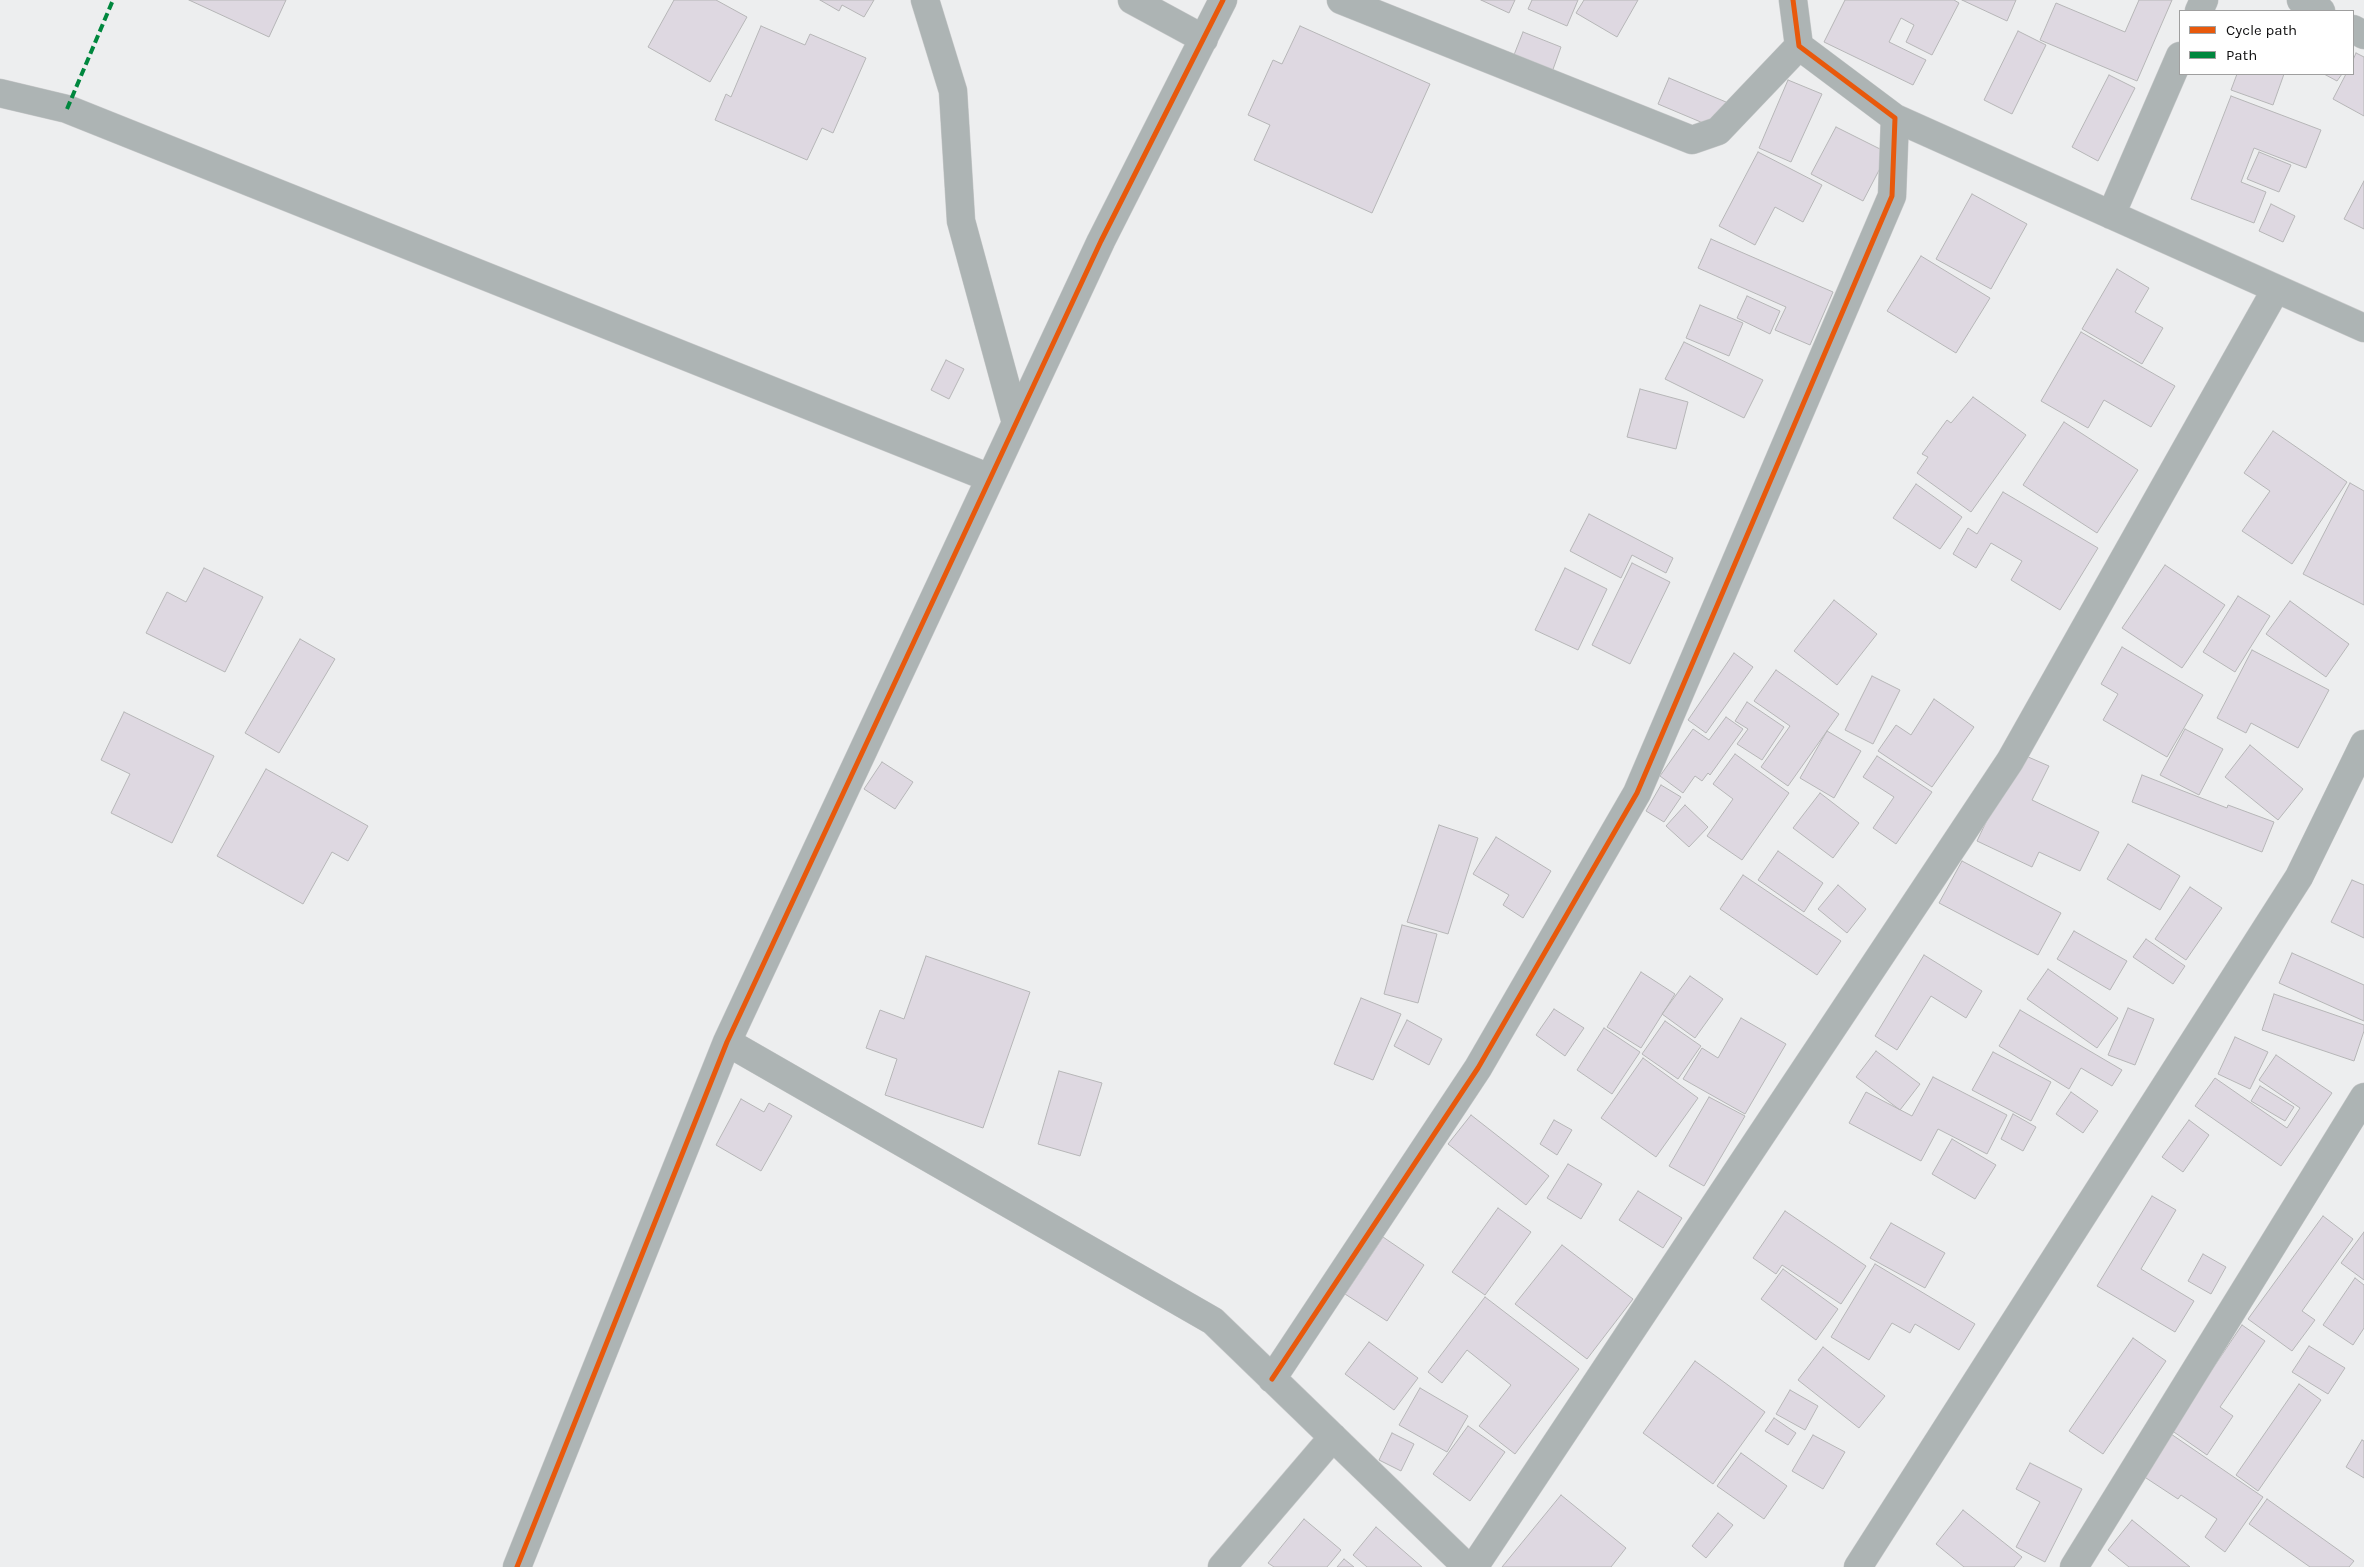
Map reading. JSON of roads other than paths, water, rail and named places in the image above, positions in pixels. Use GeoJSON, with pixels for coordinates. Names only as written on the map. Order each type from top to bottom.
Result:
{"type":"FeatureCollection","features":[{"type":"Feature","properties":{"kind":"street"},"geometry":{"type":"LineString","coordinates":[[925,0],[953,91],[961,221],[1016,423]]}},
{"type":"Feature","properties":{"kind":"street"},"geometry":{"type":"LineString","coordinates":[[1132,0],[1204,39]]}},
{"type":"Feature","properties":{"kind":"street"},"geometry":{"type":"LineString","coordinates":[[517,1567],[727,1042],[1102,241],[1223,0]]}},
{"type":"Feature","properties":{"kind":"street"},"geometry":{"type":"LineString","coordinates":[[1341,0],[1692,140],[1718,131],[1799,46]]}},
{"type":"Feature","properties":{"kind":"street"},"geometry":{"type":"LineString","coordinates":[[1793,0],[1799,46],[1895,118],[2364,328]]}},
{"type":"Feature","properties":{"kind":"street"},"geometry":{"type":"LineString","coordinates":[[2301,0],[2319,10]]}},
{"type":"Feature","properties":{"kind":"street"},"geometry":{"type":"LineString","coordinates":[[2111,215],[2179,58]]}},
{"type":"Feature","properties":{"kind":"street"},"geometry":{"type":"LineString","coordinates":[[0,94],[67,109],[990,478]]}},
{"type":"Feature","properties":{"kind":"street"},"geometry":{"type":"LineString","coordinates":[[1272,1379],[1478,1068],[1637,793],[1892,196],[1895,118]]}},
{"type":"Feature","properties":{"kind":"street"},"geometry":{"type":"LineString","coordinates":[[1474,1567],[2010,761],[2276,288]]}},
{"type":"Feature","properties":{"kind":"street"},"geometry":{"type":"LineString","coordinates":[[1858,1567],[2299,877],[2364,744]]}},
{"type":"Feature","properties":{"kind":"street"},"geometry":{"type":"LineString","coordinates":[[727,1042],[1212,1321],[1467,1567]]}},
{"type":"Feature","properties":{"kind":"street"},"geometry":{"type":"LineString","coordinates":[[2074,1567],[2364,1097]]}},
{"type":"Feature","properties":{"kind":"street"},"geometry":{"type":"LineString","coordinates":[[1222,1567],[1333,1438]]}}]}
